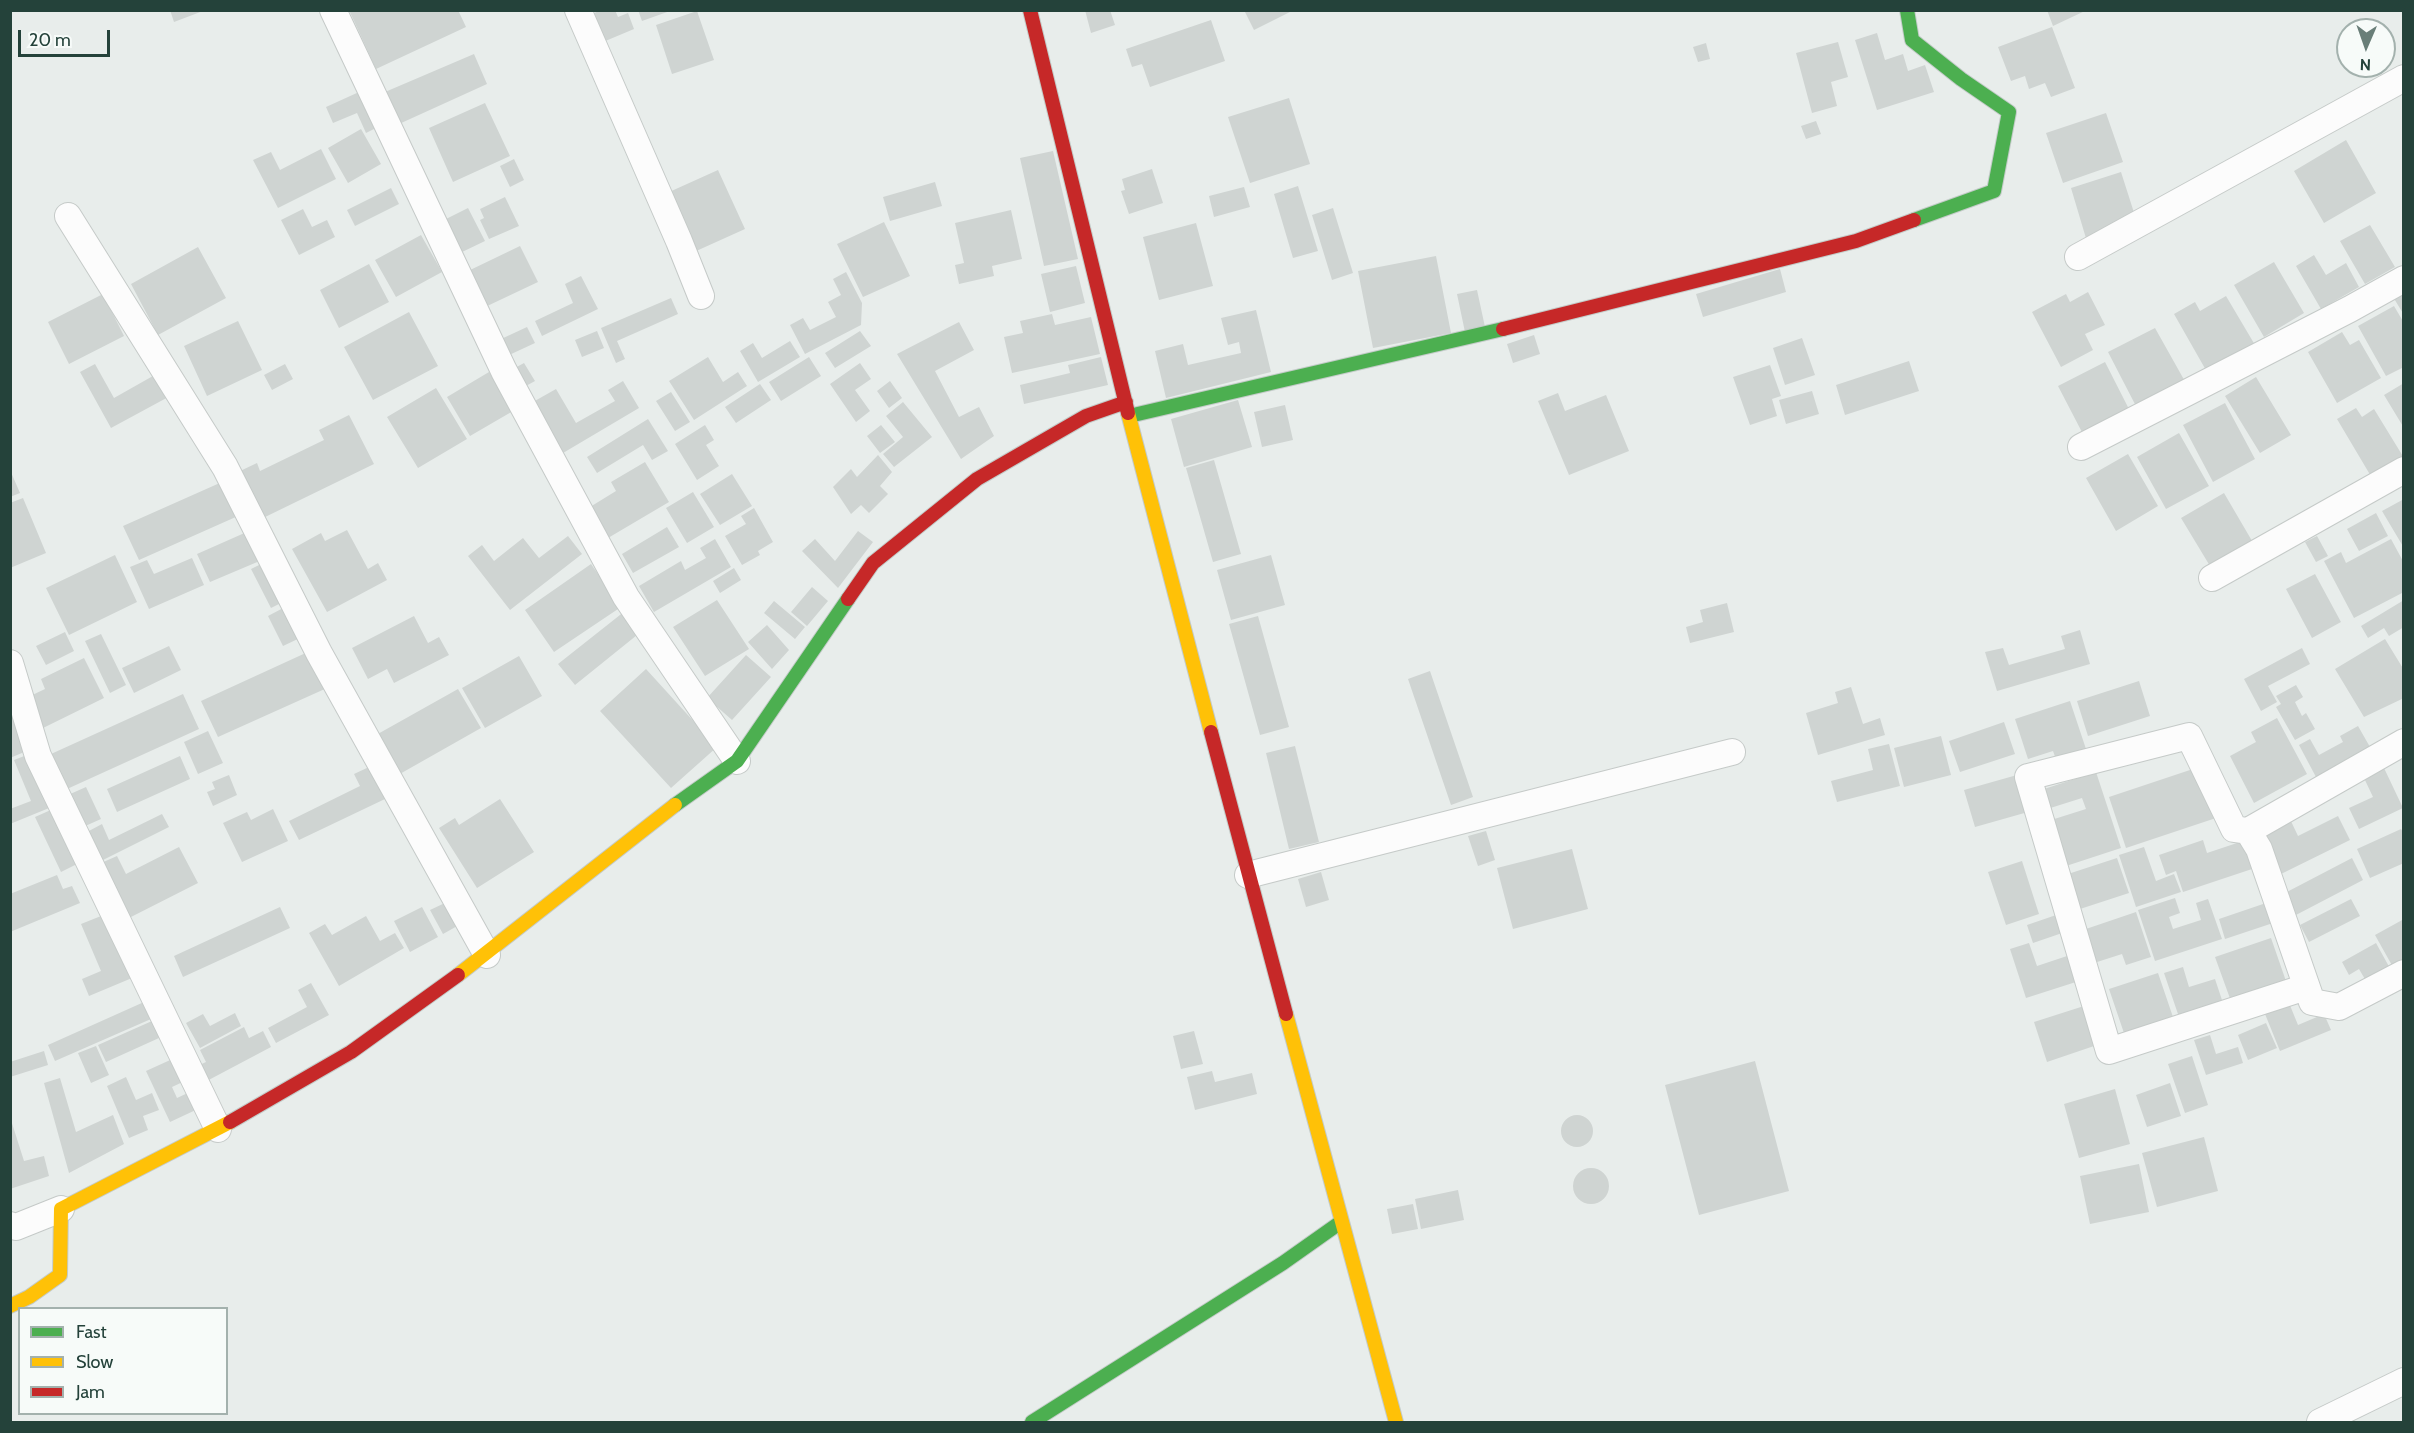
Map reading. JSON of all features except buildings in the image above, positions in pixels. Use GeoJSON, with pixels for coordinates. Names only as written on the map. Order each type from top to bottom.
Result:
{"type":"FeatureCollection","features":[{"type":"Feature","properties":{"kind":"street"},"geometry":{"type":"LineString","coordinates":[[333,10],[504,371],[626,597],[736,761]]}},
{"type":"Feature","properties":{"kind":"street"},"geometry":{"type":"LineString","coordinates":[[578,10],[701,296]]}},
{"type":"Feature","properties":{"kind":"street"},"geometry":{"type":"LineString","coordinates":[[1030,10],[1129,416],[1248,875],[1396,1422]]}},
{"type":"Feature","properties":{"kind":"street"},"geometry":{"type":"LineString","coordinates":[[1129,416],[1497,331],[1856,241],[1994,192],[2009,112],[1961,79],[1912,40],[1907,10]]}},
{"type":"Feature","properties":{"kind":"street"},"geometry":{"type":"LineString","coordinates":[[2078,257],[2403,78]]}},
{"type":"Feature","properties":{"kind":"street"},"geometry":{"type":"LineString","coordinates":[[68,216],[225,467],[319,653],[487,955]]}},
{"type":"Feature","properties":{"kind":"street"},"geometry":{"type":"LineString","coordinates":[[2081,447],[2350,309],[2403,279]]}},
{"type":"Feature","properties":{"kind":"street"},"geometry":{"type":"LineString","coordinates":[[10,1225],[16,1227],[61,1209],[218,1129],[351,1052],[487,955],[663,814],[736,761],[873,563],[976,479],[1086,416],[1126,402]]}},
{"type":"Feature","properties":{"kind":"street"},"geometry":{"type":"LineString","coordinates":[[2212,578],[2403,470]]}},
{"type":"Feature","properties":{"kind":"street"},"geometry":{"type":"LineString","coordinates":[[10,663],[38,756],[218,1129]]}},
{"type":"Feature","properties":{"kind":"street"},"geometry":{"type":"LineString","coordinates":[[2307,987],[2109,1051],[2028,777],[2189,736],[2234,829],[2248,831],[2403,742]]}},
{"type":"Feature","properties":{"kind":"street"},"geometry":{"type":"LineString","coordinates":[[1248,875],[1732,752]]}},
{"type":"Feature","properties":{"kind":"street"},"geometry":{"type":"LineString","coordinates":[[2248,831],[2259,849],[2312,1002],[2339,1007],[2403,973]]}},
{"type":"Feature","properties":{"kind":"street"},"geometry":{"type":"LineString","coordinates":[[10,1306],[29,1297],[60,1275],[61,1209]]}},
{"type":"Feature","properties":{"kind":"street"},"geometry":{"type":"LineString","coordinates":[[1032,1422],[1283,1263],[1341,1222]]}},
{"type":"Feature","properties":{"kind":"street"},"geometry":{"type":"LineString","coordinates":[[2320,1422],[2403,1381]]}},
{"type":"Feature","properties":{"kind":"traffic: fast"},"geometry":{"type":"LineString","coordinates":[[1907,10],[1912,40],[1961,79],[2009,112],[1994,191],[1914,220]]}},
{"type":"Feature","properties":{"kind":"traffic: fast"},"geometry":{"type":"LineString","coordinates":[[1129,416],[1503,329]]}},
{"type":"Feature","properties":{"kind":"traffic: fast"},"geometry":{"type":"LineString","coordinates":[[675,805],[737,761],[848,599]]}},
{"type":"Feature","properties":{"kind":"traffic: fast"},"geometry":{"type":"LineString","coordinates":[[1032,1422],[1283,1263],[1341,1222]]}},
{"type":"Feature","properties":{"kind":"traffic: slow"},"geometry":{"type":"LineString","coordinates":[[1128,413],[1211,732]]}},
{"type":"Feature","properties":{"kind":"traffic: slow"},"geometry":{"type":"LineString","coordinates":[[458,975],[675,805]]}},
{"type":"Feature","properties":{"kind":"traffic: slow"},"geometry":{"type":"LineString","coordinates":[[1286,1014],[1396,1422]]}},
{"type":"Feature","properties":{"kind":"traffic: slow"},"geometry":{"type":"LineString","coordinates":[[10,1306],[29,1297],[60,1275],[61,1209],[230,1122]]}},
{"type":"Feature","properties":{"kind":"traffic: jam"},"geometry":{"type":"LineString","coordinates":[[1030,10],[1128,413]]}},
{"type":"Feature","properties":{"kind":"traffic: jam"},"geometry":{"type":"LineString","coordinates":[[1503,329],[1856,241],[1914,220]]}},
{"type":"Feature","properties":{"kind":"traffic: jam"},"geometry":{"type":"LineString","coordinates":[[848,599],[873,563],[977,479],[1086,416],[1126,402]]}},
{"type":"Feature","properties":{"kind":"traffic: jam"},"geometry":{"type":"LineString","coordinates":[[1211,732],[1286,1014]]}},
{"type":"Feature","properties":{"kind":"traffic: jam"},"geometry":{"type":"LineString","coordinates":[[230,1122],[351,1052],[458,975]]}}]}
